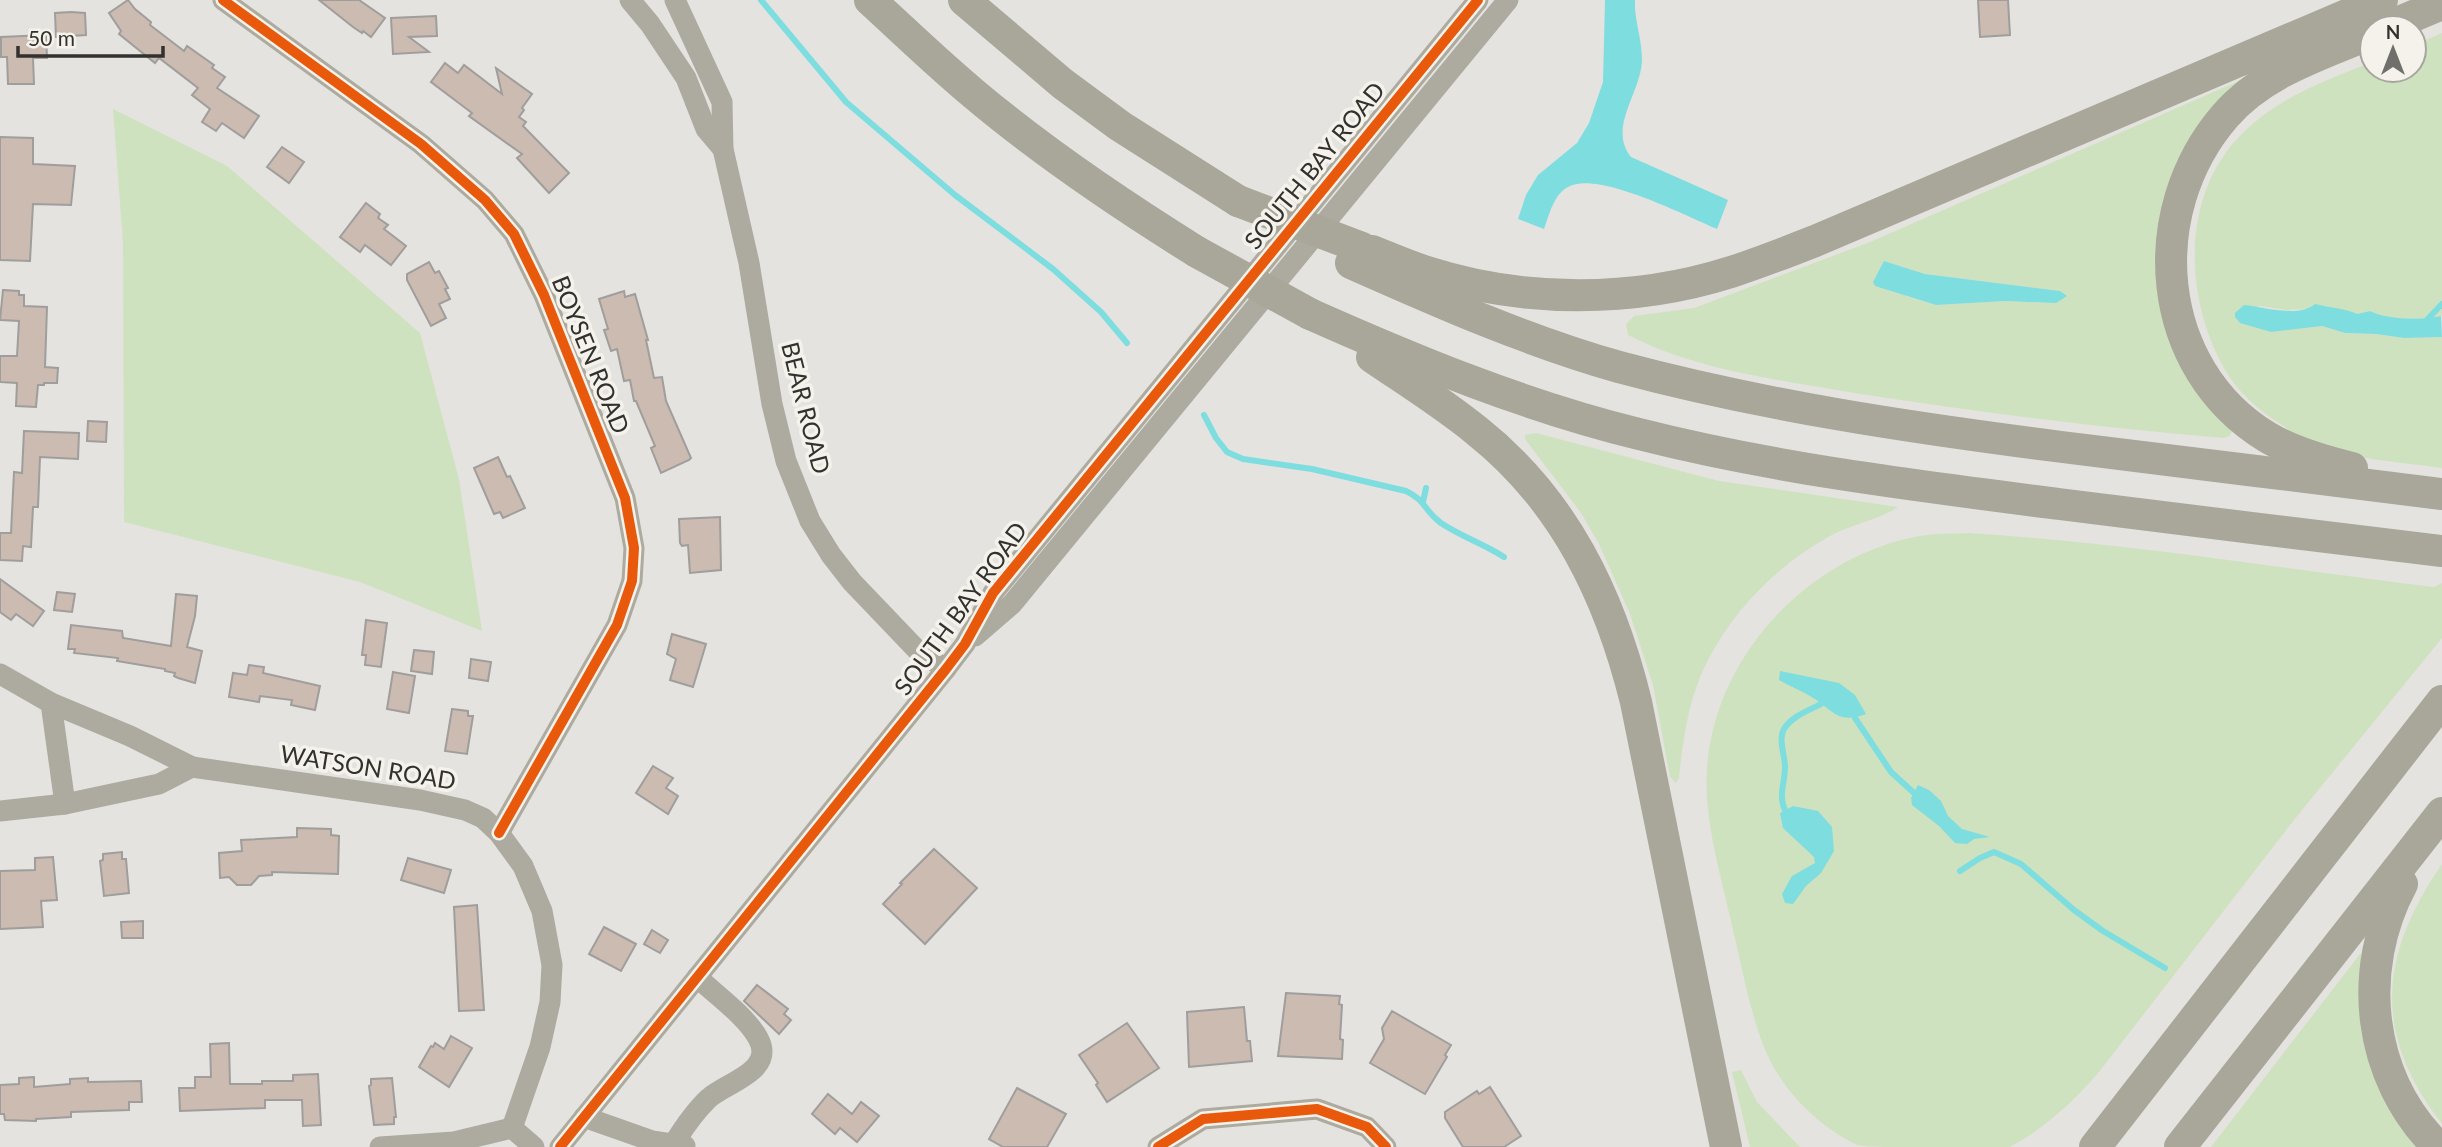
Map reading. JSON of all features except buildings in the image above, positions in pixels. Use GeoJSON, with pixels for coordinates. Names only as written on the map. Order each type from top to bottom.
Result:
{"type":"FeatureCollection","features":[{"type":"Feature","properties":{"kind":"highway"},"geometry":{"type":"LineString","coordinates":[[870,0],[973,94],[1029,138],[1136,214],[1197,252],[1310,314],[1436,369],[1502,394],[1582,418],[1708,450],[1907,484],[2442,551]]}},
{"type":"Feature","properties":{"kind":"highway"},"geometry":{"type":"LineString","coordinates":[[964,0],[1072,91],[1160,152],[1238,201],[1357,256],[1483,320],[1551,345],[1629,369],[1753,399],[1962,434],[2442,494]]}},
{"type":"Feature","properties":{"kind":"highway"},"geometry":{"type":"LineString","coordinates":[[1357,256],[1520,292],[1608,294],[1665,288],[1697,281],[1731,272],[1815,241],[2382,0]]}},
{"type":"Feature","properties":{"kind":"highway"},"geometry":{"type":"LineString","coordinates":[[2418,14],[2442,4]]}},
{"type":"Feature","properties":{"kind":"highway"},"geometry":{"type":"LineString","coordinates":[[2358,39],[2270,78],[2250,92],[2226,115],[2206,140],[2183,185],[2172,235],[2172,285],[2176,309],[2194,356],[2224,401],[2267,437],[2299,452],[2334,463],[2442,488]]}},
{"type":"Feature","properties":{"kind":"highway"},"geometry":{"type":"LineString","coordinates":[[1310,314],[1450,410],[1504,454],[1556,514],[1597,584],[1619,639],[1636,702],[1726,1147]]}},
{"type":"Feature","properties":{"kind":"highway"},"geometry":{"type":"LineString","coordinates":[[2095,1147],[2442,701]]}},
{"type":"Feature","properties":{"kind":"highway"},"geometry":{"type":"LineString","coordinates":[[2180,1147],[2441,814]]}},
{"type":"Feature","properties":{"kind":"highway"},"geometry":{"type":"LineString","coordinates":[[2438,1147],[2415,1120],[2389,1073],[2375,1026],[2373,998],[2375,965],[2389,911],[2407,872],[2441,814]]}},
{"type":"Feature","properties":{"kind":"street","name":"BOYSEN ROAD"},"geometry":{"type":"LineString","coordinates":[[223,0],[421,144],[485,200],[514,234],[544,295],[625,498],[634,548],[632,581],[617,625],[499,833]]}},
{"type":"Feature","properties":{"kind":"street","name":"BEAR ROAD"},"geometry":{"type":"LineString","coordinates":[[630,0],[650,24],[686,78],[706,130],[723,149]]}},
{"type":"Feature","properties":{"kind":"street","name":"BEAR ROAD"},"geometry":{"type":"LineString","coordinates":[[675,0],[722,102],[723,149],[749,263],[772,404],[786,461],[810,521],[852,582],[918,651],[946,669]]}},
{"type":"Feature","properties":{"kind":"street","name":"SOUTH BAY ROAD"},"geometry":{"type":"LineString","coordinates":[[560,1147],[946,669],[965,644],[993,593],[1478,0]]}},
{"type":"Feature","properties":{"kind":"street","name":"SOUTH BAY ROAD"},"geometry":{"type":"LineString","coordinates":[[965,644],[1012,604],[1507,0]]}},
{"type":"Feature","properties":{"kind":"street","name":"WATSON ROAD"},"geometry":{"type":"LineString","coordinates":[[0,674],[51,703],[130,736],[192,767],[420,800],[465,810],[483,818],[499,833],[523,866],[542,911],[552,965],[550,1002],[540,1047],[512,1128]]}},
{"type":"Feature","properties":{"kind":"street"},"geometry":{"type":"LineString","coordinates":[[51,703],[65,804]]}},
{"type":"Feature","properties":{"kind":"street"},"geometry":{"type":"LineString","coordinates":[[0,811],[65,804],[159,785],[192,767]]}},
{"type":"Feature","properties":{"kind":"street"},"geometry":{"type":"LineString","coordinates":[[584,1117],[652,1141],[680,1146],[690,1117],[712,1096],[757,1067],[761,1046],[758,1038],[746,1022],[697,977]]}},
{"type":"Feature","properties":{"kind":"street"},"geometry":{"type":"LineString","coordinates":[[1158,1147],[1203,1119],[1317,1109],[1367,1128],[1386,1147]]}},
{"type":"Feature","properties":{"kind":"street"},"geometry":{"type":"LineString","coordinates":[[380,1147],[454,1142],[512,1128],[534,1147]]}},
{"type":"Feature","properties":{"kind":"green space"},"geometry":{"type":"Polygon","coordinates":[[[2442,33],[2442,316],[2405,318],[2370,311],[2357,314],[2334,308],[2286,310],[2260,306],[2235,314],[2271,332],[2322,326],[2345,333],[2404,338],[2442,337],[2442,468],[2374,459],[2323,448],[2301,439],[2253,403],[2232,381],[2213,346],[2203,317],[2195,255],[2197,223],[2205,193],[2218,165],[2250,126],[2299,93],[2358,68],[2358,84],[2428,84],[2428,39],[2442,33]]]}},
{"type":"Feature","properties":{"kind":"green space"},"geometry":{"type":"Polygon","coordinates":[[[2241,80],[2160,239],[2233,430],[2224,438],[2178,434],[2039,419],[1854,393],[1709,365],[1654,347],[1628,335],[1626,324],[1634,316],[1694,308],[1870,242],[2241,80]],[[1884,261],[1906,296],[1936,305],[2005,301],[2056,303],[2060,291],[1925,274],[1884,261]]]}},
{"type":"Feature","properties":{"kind":"green space"},"geometry":{"type":"Polygon","coordinates":[[[113,109],[227,166],[420,333],[459,479],[482,631],[360,582],[124,522],[123,243],[113,109]]]}},
{"type":"Feature","properties":{"kind":"green space"},"geometry":{"type":"Polygon","coordinates":[[[1536,433],[1719,481],[1898,507],[1838,532],[1811,547],[1776,574],[1745,605],[1719,641],[1701,674],[1688,718],[1676,783],[1670,777],[1653,685],[1630,614],[1599,544],[1581,513],[1525,439],[1525,435],[1536,433]]]}},
{"type":"Feature","properties":{"kind":"green space"},"geometry":{"type":"Polygon","coordinates":[[[1969,533],[2144,549],[2434,587],[2442,583],[2442,638],[2294,820],[2099,1072],[2058,1114],[2010,1147],[1857,1145],[1820,1121],[1789,1090],[1773,1066],[1760,1037],[1745,984],[1711,830],[1707,768],[1714,726],[1729,685],[1750,648],[1777,615],[1809,586],[1845,562],[1884,545],[1926,535],[1969,533]]]}},
{"type":"Feature","properties":{"kind":"green space"},"geometry":{"type":"Polygon","coordinates":[[[2442,864],[2442,1124],[2419,1091],[2404,1058],[2395,1026],[2392,994],[2396,963],[2406,930],[2421,898],[2442,864]]]}},
{"type":"Feature","properties":{"kind":"green space"},"geometry":{"type":"Polygon","coordinates":[[[2360,954],[2371,954],[2368,977],[2429,1147],[2211,1147],[2360,954]]]}},
{"type":"Feature","properties":{"kind":"green space"},"geometry":{"type":"Polygon","coordinates":[[[1741,1070],[1757,1102],[1800,1147],[1750,1147],[1732,1072],[1741,1070]]]}},
{"type":"Feature","properties":{"kind":"water"},"geometry":{"type":"Polygon","coordinates":[[[1605,0],[1635,0],[1642,59],[1641,71],[1624,122],[1625,146],[1631,157],[1728,200],[1717,229],[1620,189],[1581,183],[1563,190],[1553,205],[1544,229],[1518,219],[1526,195],[1538,175],[1577,143],[1589,123],[1603,82],[1605,0]]]}},
{"type":"Feature","properties":{"kind":"water"},"geometry":{"type":"Polygon","coordinates":[[[1884,261],[1925,274],[2060,291],[2067,296],[2056,303],[2005,301],[1936,305],[1875,286],[1873,282],[1884,261]]]}},
{"type":"Feature","properties":{"kind":"water"},"geometry":{"type":"Polygon","coordinates":[[[2315,304],[2357,314],[2370,311],[2405,318],[2441,316],[2442,337],[2404,338],[2345,333],[2322,326],[2271,332],[2240,323],[2235,317],[2235,313],[2244,305],[2291,311],[2315,304]]]}},
{"type":"Feature","properties":{"kind":"water"},"geometry":{"type":"Polygon","coordinates":[[[1780,671],[1839,683],[1855,695],[1866,714],[1848,718],[1835,714],[1810,696],[1779,680],[1780,671]]]}},
{"type":"Feature","properties":{"kind":"water"},"geometry":{"type":"Polygon","coordinates":[[[1918,785],[1929,790],[1941,801],[1948,816],[1962,829],[1990,837],[1974,839],[1967,844],[1955,843],[1939,826],[1912,805],[1911,798],[1918,785]]]}},
{"type":"Feature","properties":{"kind":"water"},"geometry":{"type":"Polygon","coordinates":[[[1793,806],[1818,811],[1832,827],[1834,851],[1821,873],[1806,886],[1793,904],[1785,903],[1782,894],[1792,876],[1815,863],[1814,857],[1783,828],[1780,813],[1793,806]]]}},
{"type":"Feature","properties":{"kind":"waterway"},"geometry":{"type":"LineString","coordinates":[[761,0],[846,102],[955,195],[1053,269],[1101,312],[1127,343]]}},
{"type":"Feature","properties":{"kind":"waterway"},"geometry":{"type":"LineString","coordinates":[[2424,323],[2442,304]]}},
{"type":"Feature","properties":{"kind":"waterway"},"geometry":{"type":"LineString","coordinates":[[1204,415],[1227,452],[1243,459],[1312,469],[1406,491],[1418,498],[1441,523],[1504,557]]}},
{"type":"Feature","properties":{"kind":"waterway"},"geometry":{"type":"LineString","coordinates":[[1423,502],[1426,488]]}},
{"type":"Feature","properties":{"kind":"waterway"},"geometry":{"type":"LineString","coordinates":[[1785,810],[1782,799],[1785,767],[1782,733],[1796,717],[1821,704]]}},
{"type":"Feature","properties":{"kind":"waterway"},"geometry":{"type":"LineString","coordinates":[[1855,718],[1891,772],[1914,793]]}},
{"type":"Feature","properties":{"kind":"waterway"},"geometry":{"type":"LineString","coordinates":[[1960,871],[1994,852],[2021,864],[2103,931],[2165,968]]}},
{"type":"Feature","properties":{"kind":"cycle path"},"geometry":{"type":"LineString","coordinates":[[223,0],[421,144],[485,200],[514,234],[544,295],[625,498],[634,548],[632,581],[617,625],[499,833]]}},
{"type":"Feature","properties":{"kind":"cycle path"},"geometry":{"type":"LineString","coordinates":[[560,1147],[946,669],[965,644],[993,593],[1478,0]]}},
{"type":"Feature","properties":{"kind":"cycle path"},"geometry":{"type":"LineString","coordinates":[[1158,1147],[1203,1119],[1317,1109],[1367,1127],[1386,1147]]}}]}
